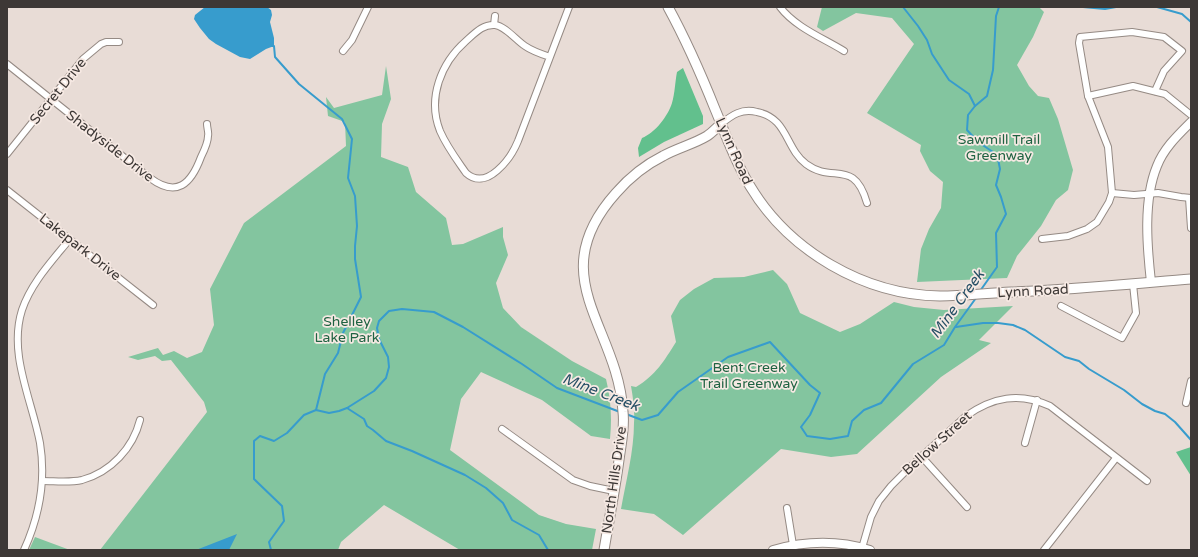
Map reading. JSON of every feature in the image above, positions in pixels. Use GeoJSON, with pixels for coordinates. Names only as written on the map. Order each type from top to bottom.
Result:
{"type":"FeatureCollection","features":[{"type":"Feature","properties":{"kind":"main road","name":"Lynn Road"},"geometry":{"type":"LineString","coordinates":[[668,7],[687,43],[742,173],[751,188],[778,224],[800,244],[833,267],[859,279],[901,291],[922,295],[940,296],[1191,279]]}},
{"type":"Feature","properties":{"kind":"main road","name":"North Hills Drive"},"geometry":{"type":"LineString","coordinates":[[604,550],[614,491],[624,412],[615,372],[585,287],[582,266],[586,244],[594,224],[607,204],[630,179],[650,163],[707,136],[721,124]]}},
{"type":"Feature","properties":{"kind":"street"},"geometry":{"type":"LineString","coordinates":[[343,51],[352,40],[368,7]]}},
{"type":"Feature","properties":{"kind":"street"},"geometry":{"type":"LineString","coordinates":[[550,57],[526,47],[500,26],[494,25],[487,26],[478,31],[455,51],[446,63],[436,91],[436,109],[440,130],[445,142],[466,173],[475,179],[484,178],[492,174],[508,160],[516,146],[570,7]]}},
{"type":"Feature","properties":{"kind":"street"},"geometry":{"type":"LineString","coordinates":[[780,7],[800,25],[844,51]]}},
{"type":"Feature","properties":{"kind":"street"},"geometry":{"type":"LineString","coordinates":[[494,25],[495,16]]}},
{"type":"Feature","properties":{"kind":"street"},"geometry":{"type":"LineString","coordinates":[[1042,239],[1068,236],[1088,230],[1097,222],[1109,202],[1112,193],[1108,147],[1088,96],[1079,43],[1080,37],[1132,32],[1164,37],[1182,51],[1164,71],[1155,91]]}},
{"type":"Feature","properties":{"kind":"street","name":"Secret Drive"},"geometry":{"type":"LineString","coordinates":[[7,154],[89,53],[106,42],[119,42]]}},
{"type":"Feature","properties":{"kind":"street","name":"Shadyside Drive"},"geometry":{"type":"LineString","coordinates":[[7,64],[153,180],[169,187],[175,187],[187,182],[194,174],[208,137],[206,124]]}},
{"type":"Feature","properties":{"kind":"street"},"geometry":{"type":"LineString","coordinates":[[1088,96],[1133,86],[1165,94],[1191,115]]}},
{"type":"Feature","properties":{"kind":"street"},"geometry":{"type":"LineString","coordinates":[[721,124],[731,115],[741,111],[756,111],[770,116],[777,122],[797,156],[806,164],[817,170],[851,176],[859,183],[864,191],[867,203]]}},
{"type":"Feature","properties":{"kind":"street"},"geometry":{"type":"LineString","coordinates":[[1151,282],[1148,231],[1149,194],[1157,165],[1170,144],[1191,122]]}},
{"type":"Feature","properties":{"kind":"street"},"geometry":{"type":"LineString","coordinates":[[474,186],[475,179]]}},
{"type":"Feature","properties":{"kind":"street","name":"Lakepark Drive"},"geometry":{"type":"LineString","coordinates":[[7,190],[153,305]]}},
{"type":"Feature","properties":{"kind":"street"},"geometry":{"type":"LineString","coordinates":[[1112,193],[1134,195],[1158,193],[1190,198],[1191,228]]}},
{"type":"Feature","properties":{"kind":"street"},"geometry":{"type":"LineString","coordinates":[[24,550],[36,520],[42,480],[40,445],[18,354],[19,321],[28,296],[34,285],[69,240]]}},
{"type":"Feature","properties":{"kind":"street"},"geometry":{"type":"LineString","coordinates":[[1061,306],[1122,338],[1136,313],[1133,284]]}},
{"type":"Feature","properties":{"kind":"street"},"geometry":{"type":"LineString","coordinates":[[1186,403],[1191,381]]}},
{"type":"Feature","properties":{"kind":"street","name":"Bellow Street"},"geometry":{"type":"LineString","coordinates":[[866,549],[871,517],[879,501],[891,486],[921,456],[966,416],[978,408],[1003,398],[1019,397],[1037,400],[1050,406],[1147,481]]}},
{"type":"Feature","properties":{"kind":"street"},"geometry":{"type":"LineString","coordinates":[[1024,443],[1037,400]]}},
{"type":"Feature","properties":{"kind":"street"},"geometry":{"type":"LineString","coordinates":[[42,480],[82,480],[98,474],[116,461],[133,440],[140,420]]}},
{"type":"Feature","properties":{"kind":"street"},"geometry":{"type":"LineString","coordinates":[[502,429],[573,480],[590,486],[614,491]]}},
{"type":"Feature","properties":{"kind":"street"},"geometry":{"type":"LineString","coordinates":[[921,456],[967,507]]}},
{"type":"Feature","properties":{"kind":"street"},"geometry":{"type":"LineString","coordinates":[[1044,550],[1116,458]]}},
{"type":"Feature","properties":{"kind":"street"},"geometry":{"type":"LineString","coordinates":[[787,508],[793,545]]}},
{"type":"Feature","properties":{"kind":"street"},"geometry":{"type":"LineString","coordinates":[[773,550],[810,543],[830,543],[866,549]]}},
{"type":"Feature","properties":{"kind":"green space","name":"Sawmill Trail Greenway"},"geometry":{"type":"Polygon","coordinates":[[[822,7],[1039,7],[1044,12],[1033,37],[1017,65],[1029,86],[1038,96],[1049,98],[1058,119],[1073,170],[1068,190],[1056,200],[1041,226],[1017,256],[1007,278],[917,282],[921,249],[929,229],[941,208],[943,182],[930,171],[920,151],[921,145],[867,113],[914,44],[892,18],[856,13],[823,31],[817,27],[822,7]]]}},
{"type":"Feature","properties":{"kind":"green space","name":"Shelley Lake Park"},"geometry":{"type":"Polygon","coordinates":[[[386,66],[391,99],[382,124],[381,157],[408,167],[416,192],[446,218],[452,245],[463,244],[503,227],[503,237],[508,255],[496,283],[503,308],[521,327],[572,361],[606,379],[609,394],[611,416],[610,439],[591,436],[542,400],[481,372],[461,399],[450,450],[539,515],[566,524],[596,529],[592,550],[460,550],[384,505],[341,542],[338,550],[100,550],[207,412],[204,402],[171,360],[162,361],[155,356],[138,360],[128,357],[158,348],[163,355],[174,351],[187,358],[202,352],[214,325],[210,289],[244,223],[346,146],[345,122],[328,116],[326,97],[334,108],[382,95],[386,66]]]}},
{"type":"Feature","properties":{"kind":"green space"},"geometry":{"type":"Polygon","coordinates":[[[683,68],[703,116],[703,124],[664,142],[639,157],[638,148],[642,138],[647,136],[656,128],[670,108],[674,95],[677,72],[683,68]]]}},
{"type":"Feature","properties":{"kind":"green space","name":"Bent Creek Trail Greenway"},"geometry":{"type":"Polygon","coordinates":[[[773,270],[787,284],[800,313],[840,332],[860,324],[894,302],[914,307],[944,310],[1013,306],[979,340],[991,343],[941,377],[857,454],[831,457],[781,449],[683,535],[654,514],[621,509],[634,434],[634,409],[631,386],[636,387],[649,378],[676,342],[671,316],[680,300],[694,289],[714,278],[744,277],[773,270]]]}},
{"type":"Feature","properties":{"kind":"green space"},"geometry":{"type":"Polygon","coordinates":[[[1191,447],[1191,476],[1176,452],[1191,447]]]}},
{"type":"Feature","properties":{"kind":"green space"},"geometry":{"type":"Polygon","coordinates":[[[35,537],[70,550],[29,550],[35,537]]]}},
{"type":"Feature","properties":{"kind":"water"},"geometry":{"type":"Polygon","coordinates":[[[205,7],[267,7],[271,10],[272,15],[270,22],[274,38],[274,46],[250,59],[240,57],[216,44],[209,39],[194,19],[195,15],[205,7]]]}},
{"type":"Feature","properties":{"kind":"water"},"geometry":{"type":"Polygon","coordinates":[[[237,534],[229,550],[196,550],[237,534]]]}},
{"type":"Feature","properties":{"kind":"waterway","name":"Mine Creek"},"geometry":{"type":"LineString","coordinates":[[903,7],[927,40],[932,54],[949,80],[969,94],[975,106],[968,115],[967,130],[978,142],[993,152],[998,159],[1000,169],[996,185],[1006,214],[996,233],[997,267],[980,291]]}},
{"type":"Feature","properties":{"kind":"waterway"},"geometry":{"type":"LineString","coordinates":[[975,106],[987,96],[993,70],[996,16],[999,7]]}},
{"type":"Feature","properties":{"kind":"waterway"},"geometry":{"type":"LineString","coordinates":[[1083,7],[1105,9],[1116,7]]}},
{"type":"Feature","properties":{"kind":"waterway"},"geometry":{"type":"LineString","coordinates":[[1157,7],[1182,14],[1191,22]]}},
{"type":"Feature","properties":{"kind":"waterway"},"geometry":{"type":"LineString","coordinates":[[272,46],[274,46],[275,57],[299,84],[342,119],[352,139],[348,178],[355,196],[357,226],[355,259],[361,297],[343,333],[338,353],[325,374],[316,410]]}},
{"type":"Feature","properties":{"kind":"waterway","name":"Mine Creek"},"geometry":{"type":"LineString","coordinates":[[626,414],[642,420],[658,415],[678,392],[728,357],[770,342],[810,385],[820,393],[810,415],[801,427],[807,436],[830,439],[848,436],[852,421],[864,410],[881,403],[913,364],[944,345],[976,298]]}},
{"type":"Feature","properties":{"kind":"waterway","name":"Mine Creek"},"geometry":{"type":"LineString","coordinates":[[271,550],[269,542],[284,521],[282,506],[254,479],[254,441],[260,436],[274,441],[287,433],[304,415],[316,410],[329,413],[339,411],[347,408],[374,391],[386,378],[389,367],[388,357],[379,339],[377,328],[379,321],[389,311],[402,309],[434,312],[463,327],[557,388],[620,412]]}},
{"type":"Feature","properties":{"kind":"waterway"},"geometry":{"type":"LineString","coordinates":[[956,327],[983,323],[998,323],[1013,325],[1025,330],[1065,357],[1079,361],[1089,369],[1124,390],[1142,404],[1155,411],[1165,414],[1175,422],[1191,440]]}},
{"type":"Feature","properties":{"kind":"waterway"},"geometry":{"type":"LineString","coordinates":[[347,408],[364,419],[367,426],[386,441],[465,475],[486,488],[503,503],[512,520],[539,535],[548,550]]}}]}
